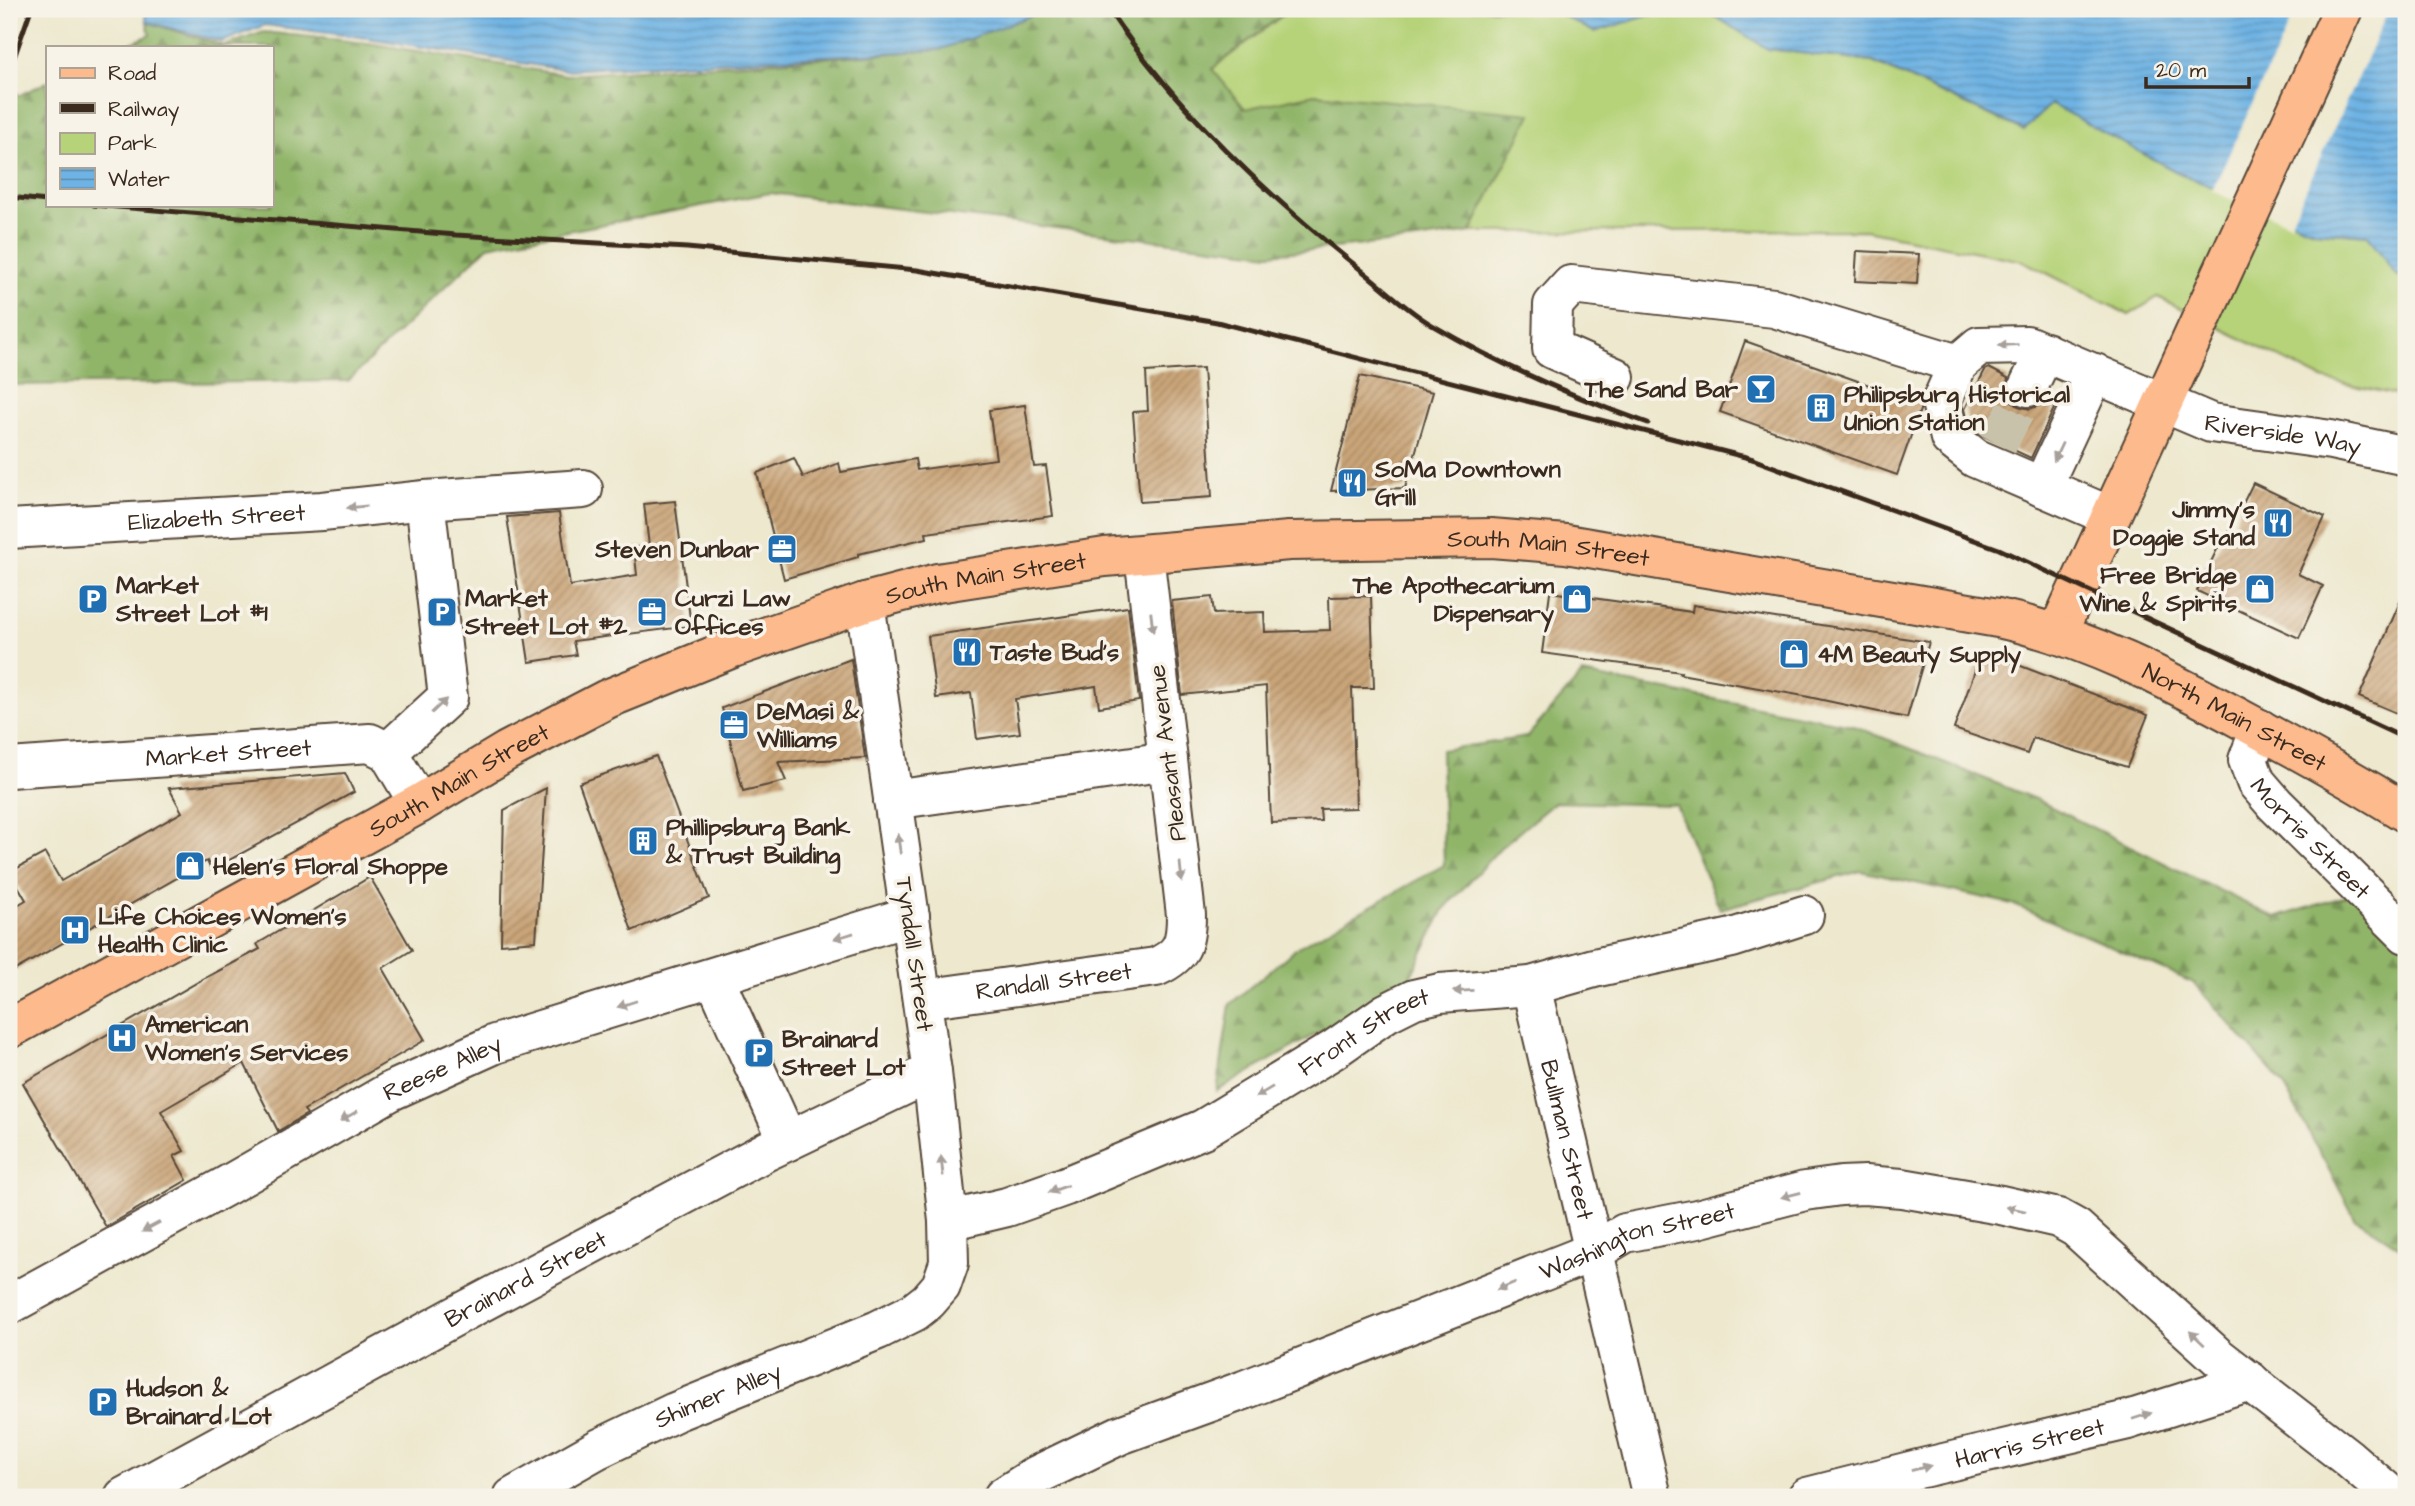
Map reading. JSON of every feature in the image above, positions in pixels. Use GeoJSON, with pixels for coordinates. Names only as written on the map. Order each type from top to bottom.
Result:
{"type":"FeatureCollection","features":[{"type":"Feature","properties":{"kind":"main road"},"geometry":{"type":"LineString","coordinates":[[2057,634],[2343,9]]}},
{"type":"Feature","properties":{"kind":"main road","name":"South Main Street"},"geometry":{"type":"LineString","coordinates":[[9,1029],[419,804],[507,751],[607,699],[733,648],[865,602],[937,583],[1105,557],[1289,541],[1518,539],[1566,544],[1998,618],[2057,634]]}},
{"type":"Feature","properties":{"kind":"main road","name":"North Main Street"},"geometry":{"type":"LineString","coordinates":[[2057,634],[2140,667],[2260,729],[2406,813]]}},
{"type":"Feature","properties":{"kind":"street"},"geometry":{"type":"LineString","coordinates":[[1615,377],[1552,349],[1553,305],[1571,285],[1773,308],[1847,328],[1958,364],[1941,402],[1950,438],[1975,458],[1993,453],[2042,487],[2110,516]]}},
{"type":"Feature","properties":{"kind":"street","name":"Riverside Way"},"geometry":{"type":"LineString","coordinates":[[1958,364],[1979,346],[2027,345],[2211,423],[2331,440],[2406,456]]}},
{"type":"Feature","properties":{"kind":"street"},"geometry":{"type":"LineString","coordinates":[[2028,387],[2046,352]]}},
{"type":"Feature","properties":{"kind":"street"},"geometry":{"type":"LineString","coordinates":[[2042,487],[2095,373]]}},
{"type":"Feature","properties":{"kind":"street","name":"Elizabeth Street"},"geometry":{"type":"LineString","coordinates":[[9,529],[322,511],[425,500],[583,489]]}},
{"type":"Feature","properties":{"kind":"street"},"geometry":{"type":"LineString","coordinates":[[419,804],[388,752],[448,697],[425,500]]}},
{"type":"Feature","properties":{"kind":"street","name":"Pleasant Avenue"},"geometry":{"type":"LineString","coordinates":[[1144,554],[1186,915],[1186,931],[1180,951]]}},
{"type":"Feature","properties":{"kind":"street","name":"Tyndall Street"},"geometry":{"type":"LineString","coordinates":[[865,602],[932,1072],[948,1221],[949,1264],[941,1286],[928,1301]]}},
{"type":"Feature","properties":{"kind":"street","name":"Morris Street"},"geometry":{"type":"LineString","coordinates":[[2260,729],[2248,760],[2256,782],[2406,934]]}},
{"type":"Feature","properties":{"kind":"street","name":"Market Street"},"geometry":{"type":"LineString","coordinates":[[9,768],[340,744],[370,743],[388,752]]}},
{"type":"Feature","properties":{"kind":"street"},"geometry":{"type":"LineString","coordinates":[[893,800],[1168,761]]}},
{"type":"Feature","properties":{"kind":"street","name":"Front Street"},"geometry":{"type":"LineString","coordinates":[[948,1221],[1007,1207],[1054,1191],[1203,1129],[1333,1050],[1386,1013],[1413,999],[1440,993],[1531,986],[1594,968],[1732,938],[1804,915]]}},
{"type":"Feature","properties":{"kind":"street","name":"Reese Alley"},"geometry":{"type":"LineString","coordinates":[[9,1305],[226,1186],[391,1091],[443,1066],[495,1044],[910,916]]}},
{"type":"Feature","properties":{"kind":"street","name":"Randall Street"},"geometry":{"type":"LineString","coordinates":[[922,999],[1156,967],[1173,959],[1180,951]]}},
{"type":"Feature","properties":{"kind":"street"},"geometry":{"type":"LineString","coordinates":[[714,977],[788,1141]]}},
{"type":"Feature","properties":{"kind":"street","name":"Bullman Street"},"geometry":{"type":"LineString","coordinates":[[1531,986],[1652,1497]]}},
{"type":"Feature","properties":{"kind":"street","name":"Brainard Street"},"geometry":{"type":"LineString","coordinates":[[124,1497],[463,1312],[788,1141],[932,1072]]}},
{"type":"Feature","properties":{"kind":"street","name":"Washington Street"},"geometry":{"type":"LineString","coordinates":[[1003,1497],[1037,1475],[1120,1435],[1244,1390],[1595,1251],[1625,1233],[1696,1219],[1805,1191],[1865,1185],[1902,1188],[2001,1205],[2059,1219],[2076,1228],[2218,1357],[2348,1458],[2393,1497]]}},
{"type":"Feature","properties":{"kind":"street","name":"Shimer Alley"},"geometry":{"type":"LineString","coordinates":[[513,1497],[598,1449],[675,1412],[878,1330],[914,1312],[928,1301]]}},
{"type":"Feature","properties":{"kind":"street","name":"Harris Street"},"geometry":{"type":"LineString","coordinates":[[1807,1497],[2128,1420],[2250,1381]]}},
{"type":"Feature","properties":{"kind":"green space"},"geometry":{"type":"Polygon","coordinates":[[[1049,9],[1285,9],[1287,11],[1212,69],[1245,109],[1315,94],[1531,114],[1471,232],[1270,254],[770,193],[488,246],[348,381],[9,385],[9,74],[18,96],[46,82],[46,206],[273,206],[273,46],[224,46],[264,32],[367,43],[566,75],[939,50],[1049,9]]]}},
{"type":"Feature","properties":{"kind":"green space"},"geometry":{"type":"Polygon","coordinates":[[[1291,9],[1550,9],[1594,32],[1670,9],[1703,9],[1768,49],[1872,62],[2023,130],[2051,103],[2177,172],[2315,231],[2368,235],[2395,274],[2406,280],[2406,397],[2322,379],[2158,297],[2129,315],[2023,261],[1865,230],[1471,232],[1530,115],[1315,94],[1245,109],[1212,69],[1291,9]]]}},
{"type":"Feature","properties":{"kind":"green space"},"geometry":{"type":"Polygon","coordinates":[[[147,22],[224,46],[125,46],[150,35],[147,22]]]}},
{"type":"Feature","properties":{"kind":"green space"},"geometry":{"type":"Polygon","coordinates":[[[1582,674],[1852,725],[2035,799],[2275,918],[2356,893],[2406,945],[2406,1251],[2355,1218],[2283,1084],[2194,983],[2012,904],[1861,871],[1720,909],[1676,805],[1555,802],[1500,848],[1444,909],[1409,980],[1217,1091],[1230,1004],[1298,947],[1444,865],[1441,750],[1527,737],[1582,674]]]}},
{"type":"Feature","properties":{"kind":"water"},"geometry":{"type":"Polygon","coordinates":[[[144,9],[1049,9],[939,50],[565,70],[368,38],[265,25],[222,42],[147,22],[144,9]]]}},
{"type":"Feature","properties":{"kind":"water"},"geometry":{"type":"Polygon","coordinates":[[[1550,9],[1670,9],[1594,32],[1550,9]]]}},
{"type":"Feature","properties":{"kind":"water"},"geometry":{"type":"Polygon","coordinates":[[[1703,9],[2406,9],[2406,280],[2395,274],[2368,235],[2315,231],[2177,172],[2051,104],[2024,130],[1873,62],[1768,49],[1703,9]]]}},
{"type":"Feature","properties":{"kind":"pier"},"geometry":{"type":"Polygon","coordinates":[[[2296,9],[2389,9],[2290,224],[2212,191],[2296,9]]]}},
{"type":"Feature","properties":{"kind":"building"},"geometry":{"type":"Polygon","coordinates":[[[1857,251],[1919,254],[1917,284],[1855,281],[1857,251]]]}},
{"type":"Feature","properties":{"kind":"building","name":"Philipsburg Historical Union Station"},"geometry":{"type":"Polygon","coordinates":[[[1745,341],[1920,403],[1920,410],[1897,475],[1720,412],[1745,341]]]}},
{"type":"Feature","properties":{"kind":"building"},"geometry":{"type":"Polygon","coordinates":[[[1203,368],[1212,497],[1140,502],[1133,412],[1148,411],[1146,372],[1203,368]]]}},
{"type":"Feature","properties":{"kind":"building"},"geometry":{"type":"Polygon","coordinates":[[[1989,368],[2008,378],[2006,389],[2010,399],[2018,406],[2030,409],[2040,405],[2047,397],[2057,402],[2031,458],[1981,435],[1969,426],[1965,409],[1985,370],[1989,368]]]}},
{"type":"Feature","properties":{"kind":"building"},"geometry":{"type":"Polygon","coordinates":[[[1360,376],[1433,392],[1405,488],[1331,491],[1360,376]]]}},
{"type":"Feature","properties":{"kind":"building"},"geometry":{"type":"Polygon","coordinates":[[[1025,405],[1034,467],[1046,466],[1053,516],[926,533],[927,538],[858,554],[858,557],[784,579],[757,473],[794,458],[803,477],[839,463],[841,472],[915,459],[917,470],[996,459],[989,410],[1025,405]]]}},
{"type":"Feature","properties":{"kind":"building"},"geometry":{"type":"Polygon","coordinates":[[[2253,483],[2325,517],[2298,574],[2323,586],[2299,638],[2197,591],[2253,483]]]}},
{"type":"Feature","properties":{"kind":"building"},"geometry":{"type":"Polygon","coordinates":[[[675,501],[691,626],[573,641],[576,655],[529,662],[507,517],[559,513],[570,586],[637,575],[634,548],[649,546],[644,504],[675,501]]]}},
{"type":"Feature","properties":{"kind":"building"},"geometry":{"type":"Polygon","coordinates":[[[2406,588],[2406,717],[2359,697],[2406,588]]]}},
{"type":"Feature","properties":{"kind":"building"},"geometry":{"type":"Polygon","coordinates":[[[1550,592],[1692,612],[1693,605],[1929,642],[1907,718],[1680,674],[1681,672],[1542,653],[1550,592]]]}},
{"type":"Feature","properties":{"kind":"building"},"geometry":{"type":"Polygon","coordinates":[[[1371,596],[1374,688],[1352,688],[1356,808],[1320,809],[1321,821],[1271,823],[1266,686],[1182,695],[1172,601],[1212,597],[1214,614],[1264,612],[1265,632],[1330,630],[1329,597],[1371,596]]]}},
{"type":"Feature","properties":{"kind":"building"},"geometry":{"type":"Polygon","coordinates":[[[1128,607],[1139,701],[1099,707],[1096,686],[1015,699],[1020,733],[977,739],[971,693],[936,698],[928,636],[1128,607]]]}},
{"type":"Feature","properties":{"kind":"building"},"geometry":{"type":"Polygon","coordinates":[[[1982,651],[2148,715],[2127,767],[2033,738],[2027,754],[1954,729],[1982,651]]]}},
{"type":"Feature","properties":{"kind":"building"},"geometry":{"type":"Polygon","coordinates":[[[851,659],[865,758],[778,762],[786,781],[743,791],[722,708],[851,659]]]}},
{"type":"Feature","properties":{"kind":"building","name":"Phillipsburg Bank & Trust Building"},"geometry":{"type":"Polygon","coordinates":[[[656,756],[709,898],[632,931],[579,783],[656,756]]]}},
{"type":"Feature","properties":{"kind":"building"},"geometry":{"type":"Polygon","coordinates":[[[345,773],[354,792],[211,870],[207,861],[15,970],[9,910],[26,900],[10,872],[45,853],[61,881],[182,812],[169,788],[345,773]]]}},
{"type":"Feature","properties":{"kind":"building"},"geometry":{"type":"Polygon","coordinates":[[[546,788],[536,941],[501,944],[504,810],[546,788]]]}},
{"type":"Feature","properties":{"kind":"building"},"geometry":{"type":"Polygon","coordinates":[[[370,877],[412,950],[383,968],[425,1040],[304,1110],[307,1114],[278,1131],[244,1063],[161,1111],[184,1151],[174,1156],[187,1180],[106,1227],[23,1083],[260,949],[257,944],[370,877]]]}},
{"type":"Feature","properties":{"kind":"tunnel"},"geometry":{"type":"LineString","coordinates":[[1998,444],[2028,387]]}},
{"type":"Feature","properties":{"kind":"railway"},"geometry":{"type":"LineString","coordinates":[[9,72],[31,9]]}},
{"type":"Feature","properties":{"kind":"railway"},"geometry":{"type":"LineString","coordinates":[[1108,9],[1164,83],[1226,151],[1294,214],[1406,307],[1432,325],[1510,367],[1648,423]]}},
{"type":"Feature","properties":{"kind":"railway"},"geometry":{"type":"LineString","coordinates":[[9,197],[46,201]]}},
{"type":"Feature","properties":{"kind":"railway"},"geometry":{"type":"LineString","coordinates":[[106,206],[456,235],[687,248],[917,270],[1217,322],[1753,459]]}},
{"type":"Feature","properties":{"kind":"railway"},"geometry":{"type":"LineString","coordinates":[[1744,456],[1999,549],[2406,739]]}},
{"type":"Feature","properties":{"kind":"place","name":"The Sand Bar"},"geometry":{"type":"Point","coordinates":[1761,389]}},
{"type":"Feature","properties":{"kind":"place","name":"Philipsburg Historical Union Station"},"geometry":{"type":"Point","coordinates":[1821,408]}},
{"type":"Feature","properties":{"kind":"place","name":"SoMa Downtown Grill"},"geometry":{"type":"Point","coordinates":[1352,483]}},
{"type":"Feature","properties":{"kind":"place","name":"Jimmy's Doggie Stand"},"geometry":{"type":"Point","coordinates":[2278,523]}},
{"type":"Feature","properties":{"kind":"place","name":"Steven Dunbar"},"geometry":{"type":"Point","coordinates":[782,549]}},
{"type":"Feature","properties":{"kind":"place","name":"Free Bridge Wine & Spirits"},"geometry":{"type":"Point","coordinates":[2260,589]}},
{"type":"Feature","properties":{"kind":"place","name":"Market Street Lot #1"},"geometry":{"type":"Point","coordinates":[93,599]}},
{"type":"Feature","properties":{"kind":"place","name":"The Apothecarium Dispensary"},"geometry":{"type":"Point","coordinates":[1577,599]}},
{"type":"Feature","properties":{"kind":"place","name":"Market Street Lot #2"},"geometry":{"type":"Point","coordinates":[442,612]}},
{"type":"Feature","properties":{"kind":"place","name":"Curzi Law Offices"},"geometry":{"type":"Point","coordinates":[652,612]}},
{"type":"Feature","properties":{"kind":"place","name":"Taste Bud's"},"geometry":{"type":"Point","coordinates":[967,652]}},
{"type":"Feature","properties":{"kind":"place","name":"4M Beauty Supply"},"geometry":{"type":"Point","coordinates":[1794,654]}},
{"type":"Feature","properties":{"kind":"place","name":"DeMasi & Williams"},"geometry":{"type":"Point","coordinates":[734,725]}},
{"type":"Feature","properties":{"kind":"place","name":"Phillipsburg Bank & Trust Building"},"geometry":{"type":"Point","coordinates":[643,841]}},
{"type":"Feature","properties":{"kind":"place","name":"Helen's Floral Shoppe"},"geometry":{"type":"Point","coordinates":[190,866]}},
{"type":"Feature","properties":{"kind":"place","name":"Life Choices Women's Health Clinic"},"geometry":{"type":"Point","coordinates":[75,930]}},
{"type":"Feature","properties":{"kind":"place","name":"American Women's Services"},"geometry":{"type":"Point","coordinates":[122,1038]}},
{"type":"Feature","properties":{"kind":"place","name":"Brainard Street Lot"},"geometry":{"type":"Point","coordinates":[759,1053]}},
{"type":"Feature","properties":{"kind":"place","name":"Hudson & Brainard Lot"},"geometry":{"type":"Point","coordinates":[103,1402]}}]}
